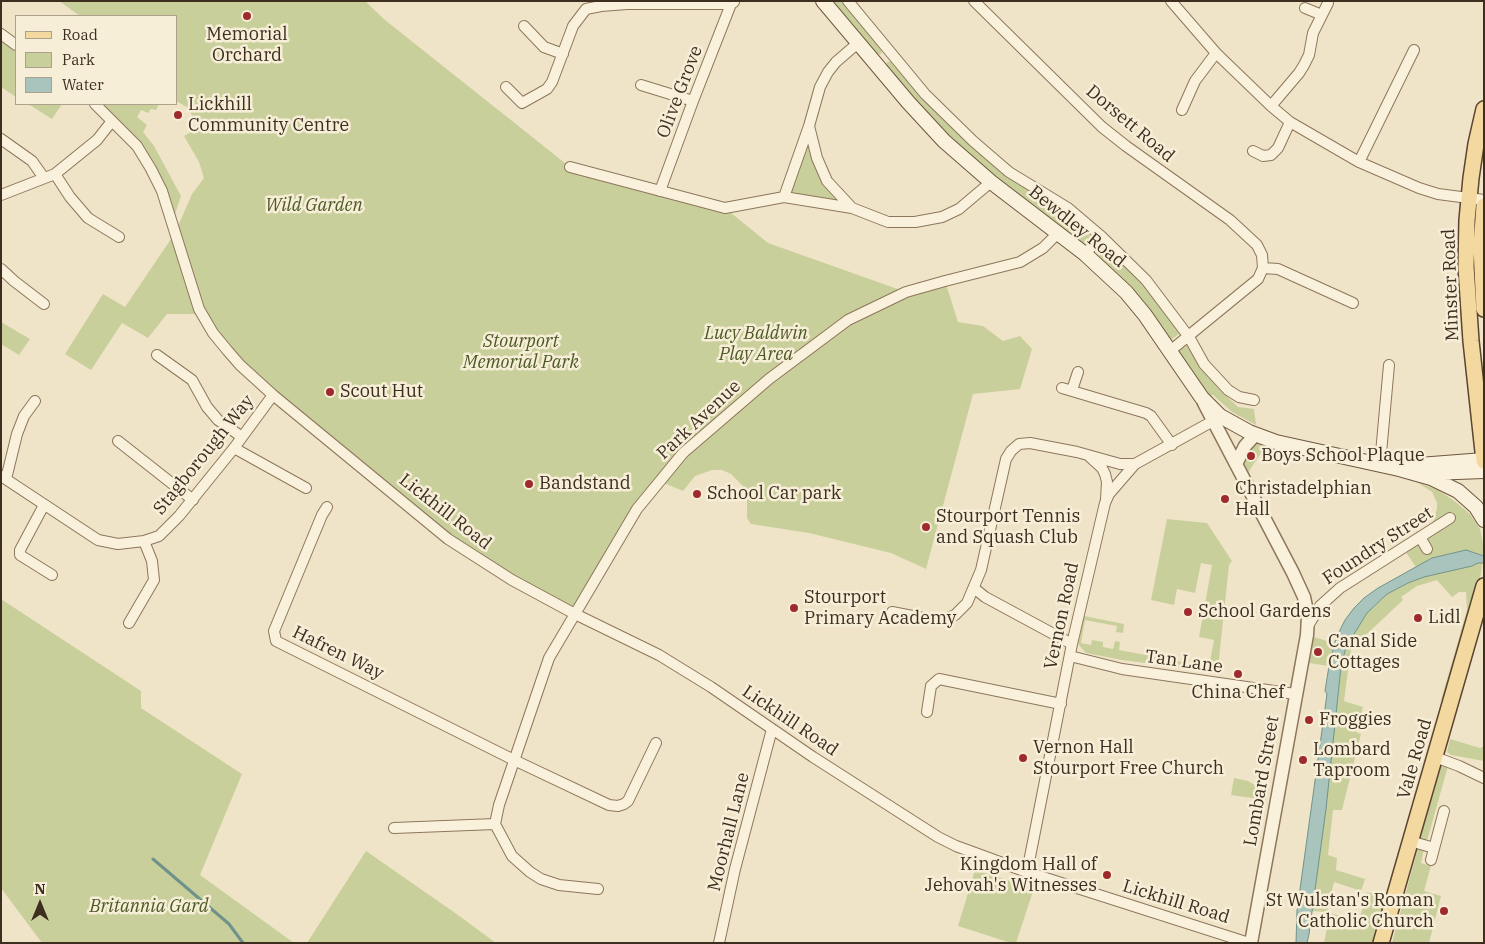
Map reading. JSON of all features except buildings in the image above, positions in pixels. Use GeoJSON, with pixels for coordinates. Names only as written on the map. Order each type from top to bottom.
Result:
{"type":"FeatureCollection","features":[{"type":"Feature","properties":{"kind":"main road","name":"Bewdley Road"},"geometry":{"type":"LineString","coordinates":[[823,1],[875,64],[944,141],[991,182],[1085,254],[1126,292],[1145,315],[1202,398]]}},
{"type":"Feature","properties":{"kind":"main road","name":"Minster Road"},"geometry":{"type":"LineString","coordinates":[[1484,109],[1476,199],[1466,267],[1470,341],[1479,371],[1484,461]]}},
{"type":"Feature","properties":{"kind":"main road","name":"Minster Road"},"geometry":{"type":"LineString","coordinates":[[1484,206],[1484,309]]}},
{"type":"Feature","properties":{"kind":"main road"},"geometry":{"type":"LineString","coordinates":[[1202,398],[1225,419],[1255,435],[1291,446],[1417,473],[1444,483],[1458,491],[1476,507],[1484,520]]}},
{"type":"Feature","properties":{"kind":"main road"},"geometry":{"type":"LineString","coordinates":[[1380,464],[1421,465],[1484,461]]}},
{"type":"Feature","properties":{"kind":"main road"},"geometry":{"type":"LineString","coordinates":[[1417,473],[1484,471]]}},
{"type":"Feature","properties":{"kind":"main road","name":"Vale Road"},"geometry":{"type":"LineString","coordinates":[[1381,943],[1484,586]]}},
{"type":"Feature","properties":{"kind":"main road"},"geometry":{"type":"LineString","coordinates":[[1471,633],[1484,614]]}},
{"type":"Feature","properties":{"kind":"street","name":"Bewdley Road"},"geometry":{"type":"LineString","coordinates":[[848,1],[925,94],[987,154],[1009,172],[1068,208],[1101,236],[1146,280],[1189,337],[1204,364],[1228,390],[1239,397],[1254,400]]}},
{"type":"Feature","properties":{"kind":"street","name":"Dorsett Road"},"geometry":{"type":"LineString","coordinates":[[974,1],[1102,127],[1230,220],[1257,246],[1262,255],[1263,268]]}},
{"type":"Feature","properties":{"kind":"street"},"geometry":{"type":"LineString","coordinates":[[1171,1],[1216,53],[1290,122],[1359,162],[1438,194],[1476,199]]}},
{"type":"Feature","properties":{"kind":"street","name":"Olive Grove"},"geometry":{"type":"LineString","coordinates":[[506,87],[522,103],[547,89],[552,82],[573,26],[586,10],[601,6],[627,4],[733,3],[660,191]]}},
{"type":"Feature","properties":{"kind":"street"},"geometry":{"type":"LineString","coordinates":[[1271,106],[1304,65],[1309,55],[1311,39],[1328,3]]}},
{"type":"Feature","properties":{"kind":"street"},"geometry":{"type":"LineString","coordinates":[[1305,8],[1322,15]]}},
{"type":"Feature","properties":{"kind":"street"},"geometry":{"type":"LineString","coordinates":[[524,26],[544,47],[562,54]]}},
{"type":"Feature","properties":{"kind":"street"},"geometry":{"type":"LineString","coordinates":[[1,34],[15,44]]}},
{"type":"Feature","properties":{"kind":"street"},"geometry":{"type":"LineString","coordinates":[[784,197],[820,87],[836,62],[858,42]]}},
{"type":"Feature","properties":{"kind":"street"},"geometry":{"type":"LineString","coordinates":[[1359,162],[1414,50]]}},
{"type":"Feature","properties":{"kind":"street"},"geometry":{"type":"LineString","coordinates":[[875,64],[889,51]]}},
{"type":"Feature","properties":{"kind":"street"},"geometry":{"type":"LineString","coordinates":[[1182,110],[1195,81],[1216,53]]}},
{"type":"Feature","properties":{"kind":"street"},"geometry":{"type":"LineString","coordinates":[[640,84],[693,102]]}},
{"type":"Feature","properties":{"kind":"street","name":"Lickhill Road"},"geometry":{"type":"LineString","coordinates":[[96,105],[137,146],[151,169],[162,191],[201,314],[231,355],[273,394],[347,456],[470,555],[575,614],[659,655],[711,687],[938,837],[974,854],[1250,943]]}},
{"type":"Feature","properties":{"kind":"street"},"geometry":{"type":"LineString","coordinates":[[1,195],[54,174],[97,140],[112,121]]}},
{"type":"Feature","properties":{"kind":"street"},"geometry":{"type":"LineString","coordinates":[[1253,152],[1263,156],[1271,155],[1278,148],[1290,122]]}},
{"type":"Feature","properties":{"kind":"street"},"geometry":{"type":"LineString","coordinates":[[808,126],[817,158],[827,181],[852,208]]}},
{"type":"Feature","properties":{"kind":"street"},"geometry":{"type":"LineString","coordinates":[[1,139],[32,161],[44,178]]}},
{"type":"Feature","properties":{"kind":"street"},"geometry":{"type":"LineString","coordinates":[[570,167],[724,208],[784,197],[852,208],[888,222],[916,222],[942,217],[958,209],[991,182]]}},
{"type":"Feature","properties":{"kind":"street"},"geometry":{"type":"LineString","coordinates":[[54,174],[88,218],[119,237]]}},
{"type":"Feature","properties":{"kind":"street","name":"Park Avenue"},"geometry":{"type":"LineString","coordinates":[[495,824],[498,805],[549,658],[637,509],[683,453],[769,379],[848,320],[906,292],[1020,262],[1043,248],[1058,233]]}},
{"type":"Feature","properties":{"kind":"street"},"geometry":{"type":"LineString","coordinates":[[1085,254],[1101,236]]}},
{"type":"Feature","properties":{"kind":"street"},"geometry":{"type":"LineString","coordinates":[[1466,267],[1483,266]]}},
{"type":"Feature","properties":{"kind":"street"},"geometry":{"type":"LineString","coordinates":[[1170,351],[1258,279],[1263,268],[1278,268],[1353,303]]}},
{"type":"Feature","properties":{"kind":"street"},"geometry":{"type":"LineString","coordinates":[[1,269],[44,304]]}},
{"type":"Feature","properties":{"kind":"street"},"geometry":{"type":"LineString","coordinates":[[157,355],[192,380],[207,407],[218,420],[242,437]]}},
{"type":"Feature","properties":{"kind":"street"},"geometry":{"type":"LineString","coordinates":[[1380,464],[1389,365]]}},
{"type":"Feature","properties":{"kind":"street"},"geometry":{"type":"LineString","coordinates":[[1078,372],[1067,389],[1146,413],[1151,416],[1172,444]]}},
{"type":"Feature","properties":{"kind":"street","name":"Stagborough Way"},"geometry":{"type":"LineString","coordinates":[[4,478],[98,540],[118,544],[144,541],[159,536],[193,500],[273,394]]}},
{"type":"Feature","properties":{"kind":"street","name":"Bewdley Road"},"geometry":{"type":"LineString","coordinates":[[1202,398],[1301,589],[1306,605],[1308,626]]}},
{"type":"Feature","properties":{"kind":"street"},"geometry":{"type":"LineString","coordinates":[[4,478],[24,416],[35,400]]}},
{"type":"Feature","properties":{"kind":"street","name":"Vernon Road"},"geometry":{"type":"LineString","coordinates":[[1027,872],[1072,644],[1105,503],[1109,494],[1135,464],[1213,421]]}},
{"type":"Feature","properties":{"kind":"street"},"geometry":{"type":"LineString","coordinates":[[1236,464],[1241,452],[1255,435]]}},
{"type":"Feature","properties":{"kind":"street"},"geometry":{"type":"LineString","coordinates":[[118,441],[193,500]]}},
{"type":"Feature","properties":{"kind":"street"},"geometry":{"type":"LineString","coordinates":[[892,612],[933,620],[956,615],[967,604],[981,570],[1006,459],[1011,450],[1019,444],[1030,443],[1120,464],[1135,464]]}},
{"type":"Feature","properties":{"kind":"street"},"geometry":{"type":"LineString","coordinates":[[234,448],[306,488]]}},
{"type":"Feature","properties":{"kind":"street"},"geometry":{"type":"LineString","coordinates":[[1087,455],[1102,468],[1105,474],[1107,490],[1105,503]]}},
{"type":"Feature","properties":{"kind":"street"},"geometry":{"type":"LineString","coordinates":[[44,505],[20,550],[20,555],[52,574]]}},
{"type":"Feature","properties":{"kind":"street","name":"Hafren Way"},"geometry":{"type":"LineString","coordinates":[[327,508],[322,515],[274,631],[276,641],[514,760]]}},
{"type":"Feature","properties":{"kind":"street","name":"Foundry Street"},"geometry":{"type":"LineString","coordinates":[[1308,626],[1320,606],[1331,595],[1450,518]]}},
{"type":"Feature","properties":{"kind":"street"},"geometry":{"type":"LineString","coordinates":[[1420,537],[1427,549]]}},
{"type":"Feature","properties":{"kind":"street"},"geometry":{"type":"LineString","coordinates":[[130,623],[154,580],[152,561],[144,541]]}},
{"type":"Feature","properties":{"kind":"street"},"geometry":{"type":"LineString","coordinates":[[974,588],[985,597],[1072,644]]}},
{"type":"Feature","properties":{"kind":"street","name":"Lombard Street"},"geometry":{"type":"LineString","coordinates":[[1250,943],[1308,626]]}},
{"type":"Feature","properties":{"kind":"street","name":"Tan Lane"},"geometry":{"type":"LineString","coordinates":[[1070,656],[1122,669],[1295,694]]}},
{"type":"Feature","properties":{"kind":"street"},"geometry":{"type":"LineString","coordinates":[[927,712],[931,686],[939,679],[1061,704]]}},
{"type":"Feature","properties":{"kind":"street","name":"Moorhall Lane"},"geometry":{"type":"LineString","coordinates":[[719,943],[735,869],[772,729]]}},
{"type":"Feature","properties":{"kind":"street"},"geometry":{"type":"LineString","coordinates":[[514,760],[610,805],[618,806],[628,800],[656,743]]}},
{"type":"Feature","properties":{"kind":"street"},"geometry":{"type":"LineString","coordinates":[[1435,757],[1484,778]]}},
{"type":"Feature","properties":{"kind":"street"},"geometry":{"type":"LineString","coordinates":[[1431,860],[1444,811]]}},
{"type":"Feature","properties":{"kind":"street"},"geometry":{"type":"LineString","coordinates":[[394,828],[495,824],[512,856],[541,879],[559,885],[598,889]]}},
{"type":"Feature","properties":{"kind":"street"},"geometry":{"type":"LineString","coordinates":[[1410,841],[1434,848]]}},
{"type":"Feature","properties":{"kind":"green space","name":"Stourport Memorial Park"},"geometry":{"type":"Polygon","coordinates":[[[59,1],[365,1],[385,20],[570,167],[725,208],[768,243],[906,292],[945,281],[958,322],[983,326],[1003,341],[1020,336],[1032,349],[1020,389],[973,394],[926,569],[891,553],[809,533],[751,524],[747,518],[747,497],[743,486],[731,474],[722,470],[712,470],[695,476],[683,491],[659,481],[575,614],[470,555],[273,395],[201,314],[167,314],[148,338],[122,323],[91,370],[65,354],[103,294],[125,307],[175,233],[192,194],[204,178],[199,162],[184,136],[199,127],[187,107],[178,102],[178,15],[79,15],[59,1]]]}},
{"type":"Feature","properties":{"kind":"green space"},"geometry":{"type":"Polygon","coordinates":[[[826,1],[844,1],[882,48],[881,54],[874,55],[826,1]]]}},
{"type":"Feature","properties":{"kind":"green space"},"geometry":{"type":"Polygon","coordinates":[[[4,36],[15,44],[15,96],[1,87],[1,41],[4,36]]]}},
{"type":"Feature","properties":{"kind":"green space"},"geometry":{"type":"Polygon","coordinates":[[[892,61],[971,143],[1067,210],[1091,231],[1092,240],[1084,244],[994,179],[948,138],[886,66],[887,62],[892,61]]]}},
{"type":"Feature","properties":{"kind":"green space"},"geometry":{"type":"Polygon","coordinates":[[[30,105],[61,105],[52,119],[30,105]]]}},
{"type":"Feature","properties":{"kind":"green space"},"geometry":{"type":"Polygon","coordinates":[[[96,105],[158,105],[156,110],[151,109],[148,113],[141,110],[137,117],[147,125],[143,132],[154,146],[181,196],[172,223],[151,169],[96,105]]]}},
{"type":"Feature","properties":{"kind":"green space"},"geometry":{"type":"Polygon","coordinates":[[[809,126],[817,158],[852,208],[784,197],[809,126]]]}},
{"type":"Feature","properties":{"kind":"green space"},"geometry":{"type":"Polygon","coordinates":[[[1104,243],[1144,282],[1180,333],[1167,343],[1096,258],[1096,249],[1104,243]]]}},
{"type":"Feature","properties":{"kind":"green space"},"geometry":{"type":"Polygon","coordinates":[[[1,322],[30,339],[19,355],[1,344],[1,322]]]}},
{"type":"Feature","properties":{"kind":"green space"},"geometry":{"type":"Polygon","coordinates":[[[1188,345],[1198,365],[1219,389],[1238,407],[1254,409],[1256,425],[1232,412],[1213,395],[1203,396],[1175,354],[1188,345]]]}},
{"type":"Feature","properties":{"kind":"green space"},"geometry":{"type":"Polygon","coordinates":[[[1257,442],[1267,444],[1247,474],[1242,466],[1246,454],[1257,442]]]}},
{"type":"Feature","properties":{"kind":"green space"},"geometry":{"type":"Polygon","coordinates":[[[1417,482],[1438,490],[1470,514],[1480,529],[1483,555],[1466,550],[1432,558],[1416,567],[1405,551],[1418,544],[1425,554],[1431,550],[1427,539],[1437,508],[1432,492],[1417,482]]]}},
{"type":"Feature","properties":{"kind":"green space"},"geometry":{"type":"Polygon","coordinates":[[[1167,519],[1207,523],[1232,561],[1229,565],[1216,672],[1122,660],[1086,653],[1078,644],[1084,616],[1124,624],[1123,633],[1116,632],[1117,626],[1085,620],[1081,643],[1091,645],[1092,640],[1103,642],[1103,647],[1113,649],[1115,641],[1120,642],[1119,650],[1209,667],[1214,640],[1199,637],[1212,565],[1201,563],[1195,593],[1177,589],[1174,605],[1151,600],[1167,519]]]}},
{"type":"Feature","properties":{"kind":"green space"},"geometry":{"type":"Polygon","coordinates":[[[1482,563],[1481,574],[1442,701],[1467,610],[1466,592],[1459,592],[1452,597],[1437,580],[1417,586],[1401,597],[1403,600],[1351,649],[1344,701],[1363,707],[1356,732],[1361,734],[1342,810],[1333,810],[1328,855],[1337,858],[1336,870],[1365,879],[1361,891],[1334,882],[1327,912],[1312,911],[1341,667],[1347,644],[1367,613],[1387,594],[1424,577],[1482,563]]]}},
{"type":"Feature","properties":{"kind":"green space","name":"Britannia Gard"},"geometry":{"type":"Polygon","coordinates":[[[1,599],[141,691],[141,708],[242,774],[200,875],[294,943],[42,943],[1,888],[1,599]]]}},
{"type":"Feature","properties":{"kind":"green space"},"geometry":{"type":"Polygon","coordinates":[[[1314,637],[1334,643],[1329,666],[1309,663],[1314,637]]]}},
{"type":"Feature","properties":{"kind":"green space"},"geometry":{"type":"Polygon","coordinates":[[[1450,739],[1480,748],[1484,746],[1484,761],[1451,755],[1447,752],[1450,739]]]}},
{"type":"Feature","properties":{"kind":"green space"},"geometry":{"type":"Polygon","coordinates":[[[1440,766],[1448,766],[1427,841],[1420,839],[1440,766]]]}},
{"type":"Feature","properties":{"kind":"green space"},"geometry":{"type":"Polygon","coordinates":[[[1234,778],[1248,781],[1258,787],[1269,788],[1266,800],[1231,795],[1234,778]]]}},
{"type":"Feature","properties":{"kind":"green space"},"geometry":{"type":"Polygon","coordinates":[[[1418,848],[1424,849],[1421,863],[1431,866],[1424,891],[1441,896],[1429,943],[1392,943],[1418,848]]]}},
{"type":"Feature","properties":{"kind":"green space"},"geometry":{"type":"Polygon","coordinates":[[[366,851],[458,915],[496,943],[307,943],[366,851]]]}},
{"type":"Feature","properties":{"kind":"green space"},"geometry":{"type":"Polygon","coordinates":[[[975,870],[1034,888],[1016,943],[958,926],[975,870]]]}},
{"type":"Feature","properties":{"kind":"green space"},"geometry":{"type":"Polygon","coordinates":[[[1367,892],[1384,898],[1372,943],[1324,943],[1330,913],[1359,921],[1367,892]]]}},
{"type":"Feature","properties":{"kind":"water"},"geometry":{"type":"Polygon","coordinates":[[[1466,550],[1484,556],[1484,563],[1424,577],[1387,594],[1367,613],[1346,647],[1341,667],[1326,809],[1309,934],[1307,943],[1296,943],[1297,911],[1327,694],[1325,691],[1336,638],[1345,620],[1354,608],[1378,588],[1432,558],[1466,550]]]}},
{"type":"Feature","properties":{"kind":"waterway"},"geometry":{"type":"LineString","coordinates":[[153,859],[229,924],[243,943]]}},
{"type":"Feature","properties":{"kind":"place","name":"Memorial Orchard"},"geometry":{"type":"Point","coordinates":[247,16]}},
{"type":"Feature","properties":{"kind":"place","name":"Lickhill Community Centre"},"geometry":{"type":"Point","coordinates":[178,115]}},
{"type":"Feature","properties":{"kind":"place","name":"Scout Hut"},"geometry":{"type":"Point","coordinates":[330,392]}},
{"type":"Feature","properties":{"kind":"place","name":"Boys School Plaque"},"geometry":{"type":"Point","coordinates":[1251,456]}},
{"type":"Feature","properties":{"kind":"place","name":"Bandstand"},"geometry":{"type":"Point","coordinates":[529,484]}},
{"type":"Feature","properties":{"kind":"place","name":"School Car park"},"geometry":{"type":"Point","coordinates":[697,494]}},
{"type":"Feature","properties":{"kind":"place","name":"Christadelphian Hall"},"geometry":{"type":"Point","coordinates":[1225,499]}},
{"type":"Feature","properties":{"kind":"place","name":"Stourport Tennis and Squash Club"},"geometry":{"type":"Point","coordinates":[926,527]}},
{"type":"Feature","properties":{"kind":"place","name":"Stourport Primary Academy"},"geometry":{"type":"Point","coordinates":[794,608]}},
{"type":"Feature","properties":{"kind":"place","name":"School Gardens"},"geometry":{"type":"Point","coordinates":[1188,612]}},
{"type":"Feature","properties":{"kind":"place","name":"Lidl"},"geometry":{"type":"Point","coordinates":[1418,618]}},
{"type":"Feature","properties":{"kind":"place","name":"Canal Side Cottages"},"geometry":{"type":"Point","coordinates":[1318,652]}},
{"type":"Feature","properties":{"kind":"place","name":"China Chef"},"geometry":{"type":"Point","coordinates":[1238,674]}},
{"type":"Feature","properties":{"kind":"place","name":"Froggies"},"geometry":{"type":"Point","coordinates":[1309,720]}},
{"type":"Feature","properties":{"kind":"place","name":"Vernon Hall Stourport Free Church"},"geometry":{"type":"Point","coordinates":[1023,758]}},
{"type":"Feature","properties":{"kind":"place","name":"Lombard Taproom"},"geometry":{"type":"Point","coordinates":[1303,760]}},
{"type":"Feature","properties":{"kind":"place","name":"Kingdom Hall of Jehovah's Witnesses"},"geometry":{"type":"Point","coordinates":[1107,875]}},
{"type":"Feature","properties":{"kind":"place","name":"St Wulstan's Roman Catholic Church"},"geometry":{"type":"Point","coordinates":[1444,911]}},
{"type":"Feature","properties":{"kind":"park label","name":"Wild Garden"},"geometry":{"type":"Point","coordinates":[314,206]}},
{"type":"Feature","properties":{"kind":"park label","name":"Lucy Baldwin Play Area"},"geometry":{"type":"Point","coordinates":[756,344]}}]}
